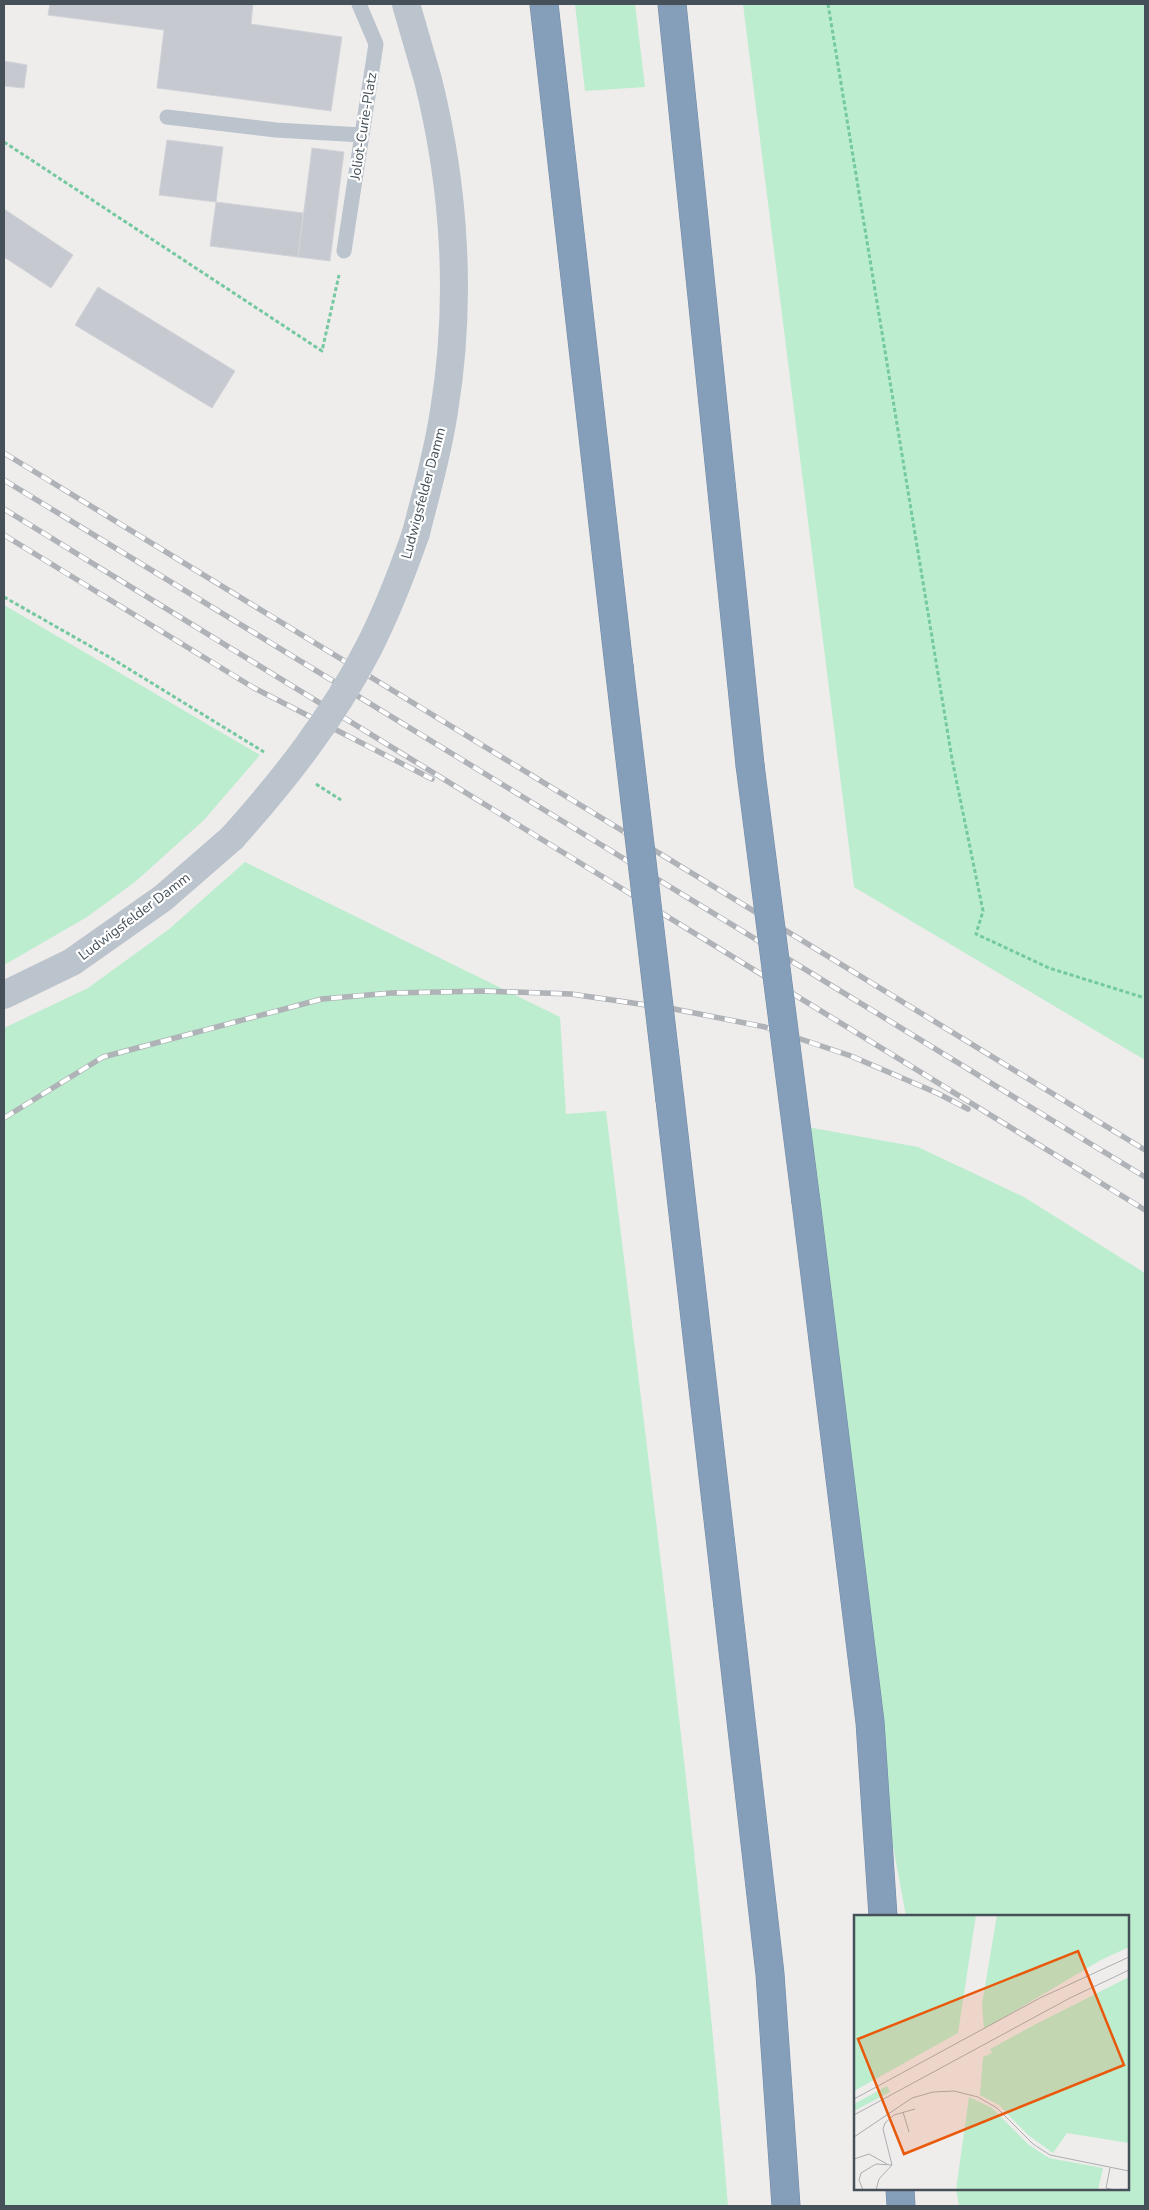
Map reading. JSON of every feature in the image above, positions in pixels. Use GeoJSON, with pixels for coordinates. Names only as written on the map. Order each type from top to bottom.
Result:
{"type":"FeatureCollection","features":[{"type":"Feature","properties":{"kind":"highway"},"geometry":{"type":"LineString","coordinates":[[544,4],[770,1974],[786,2206]]}},
{"type":"Feature","properties":{"kind":"highway"},"geometry":{"type":"LineString","coordinates":[[672,4],[750,765],[870,1722],[882,1915]]}},
{"type":"Feature","properties":{"kind":"highway"},"geometry":{"type":"LineString","coordinates":[[900,2190],[901,2206]]}},
{"type":"Feature","properties":{"kind":"street","name":"Ludwigsfelder Damm"},"geometry":{"type":"LineString","coordinates":[[4,995],[72,962],[162,898],[232,838],[299,758],[348,685],[385,612],[416,533],[434,466],[451,363],[454,258],[441,144],[428,81],[406,4]]}},
{"type":"Feature","properties":{"kind":"lane","name":"Joliot-Curie-Platz"},"geometry":{"type":"LineString","coordinates":[[344,251],[376,44],[359,4]]}},
{"type":"Feature","properties":{"kind":"lane"},"geometry":{"type":"LineString","coordinates":[[167,118],[276,130],[362,135]]}},
{"type":"Feature","properties":{"kind":"path"},"geometry":{"type":"LineString","coordinates":[[828,4],[952,759],[983,911],[976,934],[1049,968],[1145,998]]}},
{"type":"Feature","properties":{"kind":"path"},"geometry":{"type":"LineString","coordinates":[[4,142],[322,351],[344,251]]}},
{"type":"Feature","properties":{"kind":"path"},"geometry":{"type":"LineString","coordinates":[[4,597],[111,658],[268,754]]}},
{"type":"Feature","properties":{"kind":"path"},"geometry":{"type":"LineString","coordinates":[[308,780],[341,800]]}},
{"type":"Feature","properties":{"kind":"green space"},"geometry":{"type":"Polygon","coordinates":[[[575,4],[635,4],[645,87],[585,91],[575,4]]]}},
{"type":"Feature","properties":{"kind":"green space"},"geometry":{"type":"Polygon","coordinates":[[[743,4],[1145,4],[1145,1060],[854,887],[743,4]]]}},
{"type":"Feature","properties":{"kind":"green space"},"geometry":{"type":"Polygon","coordinates":[[[4,605],[260,755],[204,820],[135,882],[87,917],[4,965],[4,605]]]}},
{"type":"Feature","properties":{"kind":"green space"},"geometry":{"type":"Polygon","coordinates":[[[245,862],[560,1017],[566,1114],[606,1111],[688,1795],[728,2206],[4,2206],[4,1028],[88,988],[168,930],[245,862]]]}},
{"type":"Feature","properties":{"kind":"green space"},"geometry":{"type":"Polygon","coordinates":[[[796,1125],[918,1147],[1024,1197],[1145,1273],[1145,2206],[959,2206],[956,2190],[1129,2190],[1129,1915],[906,1915],[870,1722],[796,1125]]]}},
{"type":"Feature","properties":{"kind":"building"},"geometry":{"type":"Polygon","coordinates":[[[50,4],[253,4],[251,24],[342,37],[331,111],[157,88],[164,30],[48,15],[50,4]]]}},
{"type":"Feature","properties":{"kind":"building"},"geometry":{"type":"Polygon","coordinates":[[[4,61],[27,65],[24,88],[4,86],[4,61]]]}},
{"type":"Feature","properties":{"kind":"building"},"geometry":{"type":"Polygon","coordinates":[[[167,140],[223,147],[216,202],[159,195],[167,140]]]}},
{"type":"Feature","properties":{"kind":"building"},"geometry":{"type":"Polygon","coordinates":[[[312,148],[344,152],[330,261],[298,257],[312,148]]]}},
{"type":"Feature","properties":{"kind":"building"},"geometry":{"type":"Polygon","coordinates":[[[216,202],[303,213],[298,257],[210,246],[216,202]]]}},
{"type":"Feature","properties":{"kind":"building"},"geometry":{"type":"Polygon","coordinates":[[[4,209],[73,255],[51,288],[4,257],[4,209]]]}},
{"type":"Feature","properties":{"kind":"building"},"geometry":{"type":"Polygon","coordinates":[[[98,287],[235,371],[212,408],[75,325],[98,287]]]}},
{"type":"Feature","properties":{"kind":"railway"},"geometry":{"type":"LineString","coordinates":[[4,453],[1145,1150]]}},
{"type":"Feature","properties":{"kind":"railway"},"geometry":{"type":"LineString","coordinates":[[4,480],[1145,1177]]}},
{"type":"Feature","properties":{"kind":"railway"},"geometry":{"type":"LineString","coordinates":[[4,509],[1145,1210]]}},
{"type":"Feature","properties":{"kind":"railway"},"geometry":{"type":"LineString","coordinates":[[4,535],[254,688],[432,779]]}},
{"type":"Feature","properties":{"kind":"railway"},"geometry":{"type":"LineString","coordinates":[[4,1118],[103,1057],[322,999],[391,993],[484,991],[571,994],[674,1009],[765,1027],[851,1056],[937,1093],[968,1109]]}}]}
